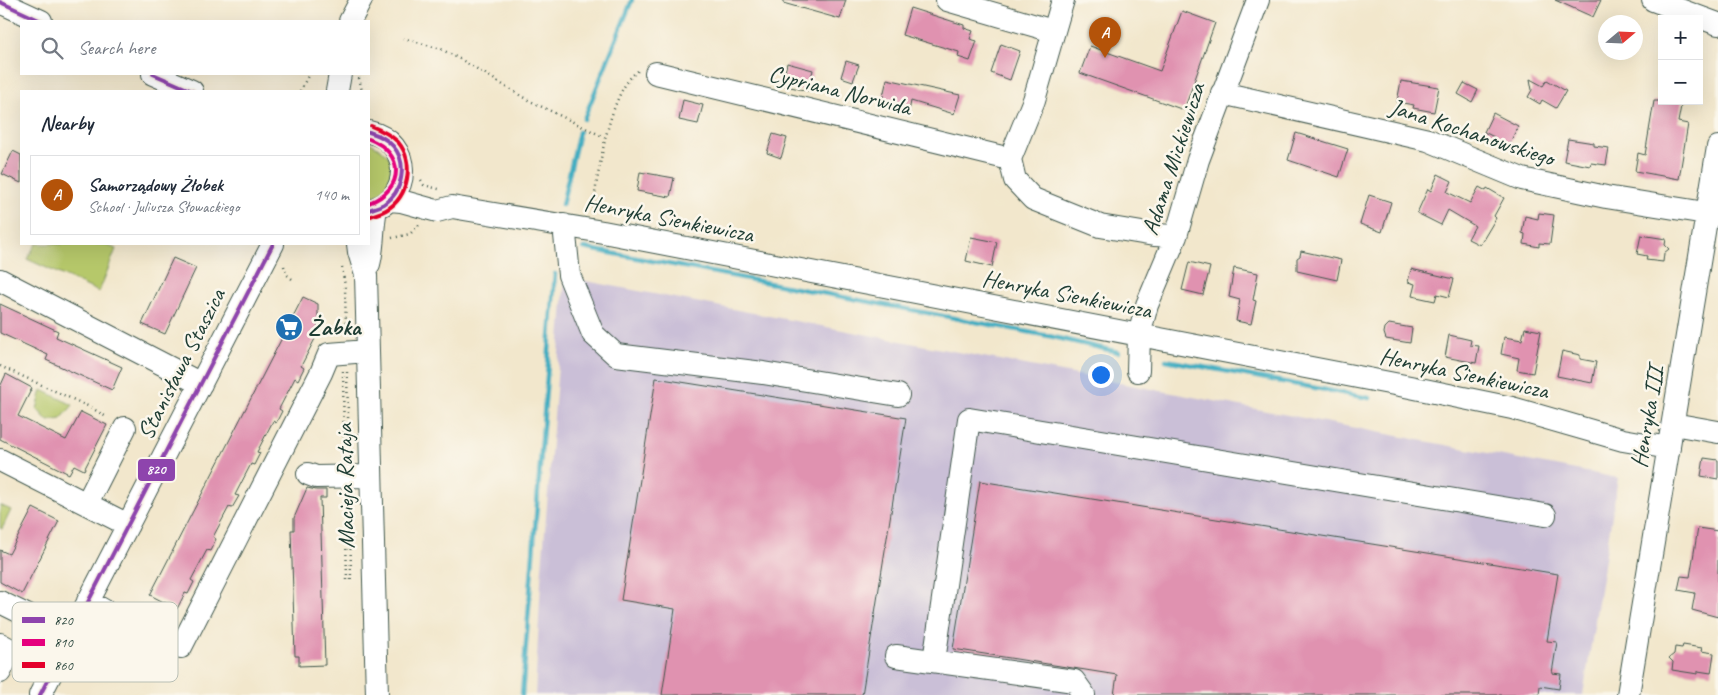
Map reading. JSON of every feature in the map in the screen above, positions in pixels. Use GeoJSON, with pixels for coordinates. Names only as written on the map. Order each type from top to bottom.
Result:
{"type":"FeatureCollection","features":[{"type":"Feature","properties":{"kind":"street"},"geometry":{"type":"LineString","coordinates":[[351,20],[361,0]]}},
{"type":"Feature","properties":{"kind":"street"},"geometry":{"type":"LineString","coordinates":[[947,0],[1053,31]]}},
{"type":"Feature","properties":{"kind":"street"},"geometry":{"type":"LineString","coordinates":[[1063,0],[1034,100],[1010,159],[1015,180],[1033,200],[1100,226],[1154,235],[1176,236]]}},
{"type":"Feature","properties":{"kind":"street","name":"Adama Mickiewicza"},"geometry":{"type":"LineString","coordinates":[[1138,371],[1139,335],[1147,305],[1176,236],[1198,160],[1258,0]]}},
{"type":"Feature","properties":{"kind":"street"},"geometry":{"type":"LineString","coordinates":[[1653,0],[1718,24]]}},
{"type":"Feature","properties":{"kind":"street","name":"Cypriana Norwida"},"geometry":{"type":"LineString","coordinates":[[656,73],[1010,159]]}},
{"type":"Feature","properties":{"kind":"street"},"geometry":{"type":"LineString","coordinates":[[155,75],[190,90]]}},
{"type":"Feature","properties":{"kind":"street","name":"Jana Kochanowskiego"},"geometry":{"type":"LineString","coordinates":[[1222,93],[1428,140],[1522,179],[1606,197],[1712,214]]}},
{"type":"Feature","properties":{"kind":"street"},"geometry":{"type":"LineString","coordinates":[[370,132],[382,137],[392,145],[399,156],[402,168],[401,181],[397,191],[378,206]]}},
{"type":"Feature","properties":{"kind":"street","name":"Henryka III"},"geometry":{"type":"LineString","coordinates":[[1629,695],[1673,424],[1712,214],[1718,147]]}},
{"type":"Feature","properties":{"kind":"street","name":"Henryka Sienkiewicza"},"geometry":{"type":"LineString","coordinates":[[401,181],[423,194],[439,198],[452,207]]}},
{"type":"Feature","properties":{"kind":"street","name":"Henryka Sienkiewicza"},"geometry":{"type":"LineString","coordinates":[[378,206],[401,201],[437,211],[452,207],[588,230],[1512,408],[1623,440],[1669,448]]}},
{"type":"Feature","properties":{"kind":"street","name":"Macieja Rataja"},"geometry":{"type":"LineString","coordinates":[[366,275],[372,251],[372,234],[378,206]]}},
{"type":"Feature","properties":{"kind":"street"},"geometry":{"type":"LineString","coordinates":[[564,226],[569,275],[593,334],[616,355],[763,373],[898,394]]}},
{"type":"Feature","properties":{"kind":"street","name":"Stanisława Staszica"},"geometry":{"type":"LineString","coordinates":[[88,601],[272,245]]}},
{"type":"Feature","properties":{"kind":"street","name":"Macieja Rataja"},"geometry":{"type":"LineString","coordinates":[[358,245],[366,275],[377,695]]}},
{"type":"Feature","properties":{"kind":"street"},"geometry":{"type":"LineString","coordinates":[[0,280],[201,384]]}},
{"type":"Feature","properties":{"kind":"street"},"geometry":{"type":"LineString","coordinates":[[178,646],[180,647],[313,390],[329,354],[368,352]]}},
{"type":"Feature","properties":{"kind":"street"},"geometry":{"type":"LineString","coordinates":[[934,661],[969,419],[1545,515]]}},
{"type":"Feature","properties":{"kind":"street"},"geometry":{"type":"LineString","coordinates":[[1673,424],[1718,432]]}},
{"type":"Feature","properties":{"kind":"street"},"geometry":{"type":"LineString","coordinates":[[87,503],[125,428]]}},
{"type":"Feature","properties":{"kind":"street"},"geometry":{"type":"LineString","coordinates":[[0,460],[128,525]]}},
{"type":"Feature","properties":{"kind":"street"},"geometry":{"type":"LineString","coordinates":[[308,474],[316,477],[371,476]]}},
{"type":"Feature","properties":{"kind":"street"},"geometry":{"type":"LineString","coordinates":[[0,602],[12,608]]}},
{"type":"Feature","properties":{"kind":"street"},"geometry":{"type":"LineString","coordinates":[[0,644],[11,650],[0,672]]}},
{"type":"Feature","properties":{"kind":"street"},"geometry":{"type":"LineString","coordinates":[[896,656],[1074,681],[1084,695]]}},
{"type":"Feature","properties":{"kind":"street","name":"Stanisława Staszica"},"geometry":{"type":"LineString","coordinates":[[40,695],[47,682]]}},
{"type":"Feature","properties":{"kind":"path"},"geometry":{"type":"LineString","coordinates":[[403,38],[441,49],[526,99],[606,138]]}},
{"type":"Feature","properties":{"kind":"path"},"geometry":{"type":"LineString","coordinates":[[588,230],[606,138],[613,111],[624,85],[631,76],[640,70],[656,73]]}},
{"type":"Feature","properties":{"kind":"path"},"geometry":{"type":"LineString","coordinates":[[301,90],[309,75]]}},
{"type":"Feature","properties":{"kind":"path"},"geometry":{"type":"LineString","coordinates":[[345,81],[360,90]]}},
{"type":"Feature","properties":{"kind":"path"},"geometry":{"type":"LineString","coordinates":[[304,85],[304,90]]}},
{"type":"Feature","properties":{"kind":"path"},"geometry":{"type":"LineString","coordinates":[[386,238],[410,234],[421,223]]}},
{"type":"Feature","properties":{"kind":"path"},"geometry":{"type":"LineString","coordinates":[[342,260],[345,286],[346,338]]}},
{"type":"Feature","properties":{"kind":"path"},"geometry":{"type":"LineString","coordinates":[[0,366],[92,408],[125,428]]}},
{"type":"Feature","properties":{"kind":"shaded area"},"geometry":{"type":"Polygon","coordinates":[[[565,277],[1618,478],[1583,695],[535,695],[541,581],[565,277]]]}},
{"type":"Feature","properties":{"kind":"green space"},"geometry":{"type":"Polygon","coordinates":[[[370,143],[384,151],[391,161],[392,172],[387,189],[370,199],[370,143]]]}},
{"type":"Feature","properties":{"kind":"green space"},"geometry":{"type":"Polygon","coordinates":[[[35,245],[106,245],[116,249],[99,292],[27,259],[35,245]]]}},
{"type":"Feature","properties":{"kind":"green space"},"geometry":{"type":"Polygon","coordinates":[[[42,390],[73,405],[61,419],[48,421],[37,409],[42,390]]]}},
{"type":"Feature","properties":{"kind":"green space"},"geometry":{"type":"Polygon","coordinates":[[[0,505],[11,510],[2,529],[0,528],[0,505]]]}},
{"type":"Feature","properties":{"kind":"building"},"geometry":{"type":"Polygon","coordinates":[[[783,0],[846,0],[840,19],[783,3],[783,0]]]}},
{"type":"Feature","properties":{"kind":"building"},"geometry":{"type":"Polygon","coordinates":[[[1555,0],[1601,0],[1593,17],[1555,0]]]}},
{"type":"Feature","properties":{"kind":"building"},"geometry":{"type":"Polygon","coordinates":[[[910,8],[964,25],[964,28],[973,31],[970,39],[977,41],[970,61],[958,57],[959,52],[902,35],[910,8]]]}},
{"type":"Feature","properties":{"kind":"building"},"geometry":{"type":"Polygon","coordinates":[[[1182,11],[1215,23],[1184,110],[1080,73],[1090,46],[1160,71],[1182,11]]]}},
{"type":"Feature","properties":{"kind":"building"},"geometry":{"type":"Polygon","coordinates":[[[1001,44],[1020,51],[1010,80],[991,73],[1001,44]]]}},
{"type":"Feature","properties":{"kind":"building"},"geometry":{"type":"Polygon","coordinates":[[[846,61],[859,65],[853,81],[841,77],[846,61]]]}},
{"type":"Feature","properties":{"kind":"building"},"geometry":{"type":"Polygon","coordinates":[[[787,63],[813,70],[808,91],[782,85],[787,63]]]}},
{"type":"Feature","properties":{"kind":"building"},"geometry":{"type":"Polygon","coordinates":[[[887,79],[960,95],[954,114],[911,101],[909,112],[881,105],[887,79]]]}},
{"type":"Feature","properties":{"kind":"building"},"geometry":{"type":"Polygon","coordinates":[[[1530,79],[1543,86],[1547,80],[1566,91],[1556,108],[1542,100],[1540,104],[1528,97],[1532,90],[1530,79]]]}},
{"type":"Feature","properties":{"kind":"building"},"geometry":{"type":"Polygon","coordinates":[[[1401,81],[1439,87],[1434,112],[1413,108],[1414,105],[1397,102],[1401,81]]]}},
{"type":"Feature","properties":{"kind":"building"},"geometry":{"type":"Polygon","coordinates":[[[1464,83],[1478,90],[1472,102],[1458,94],[1464,83]]]}},
{"type":"Feature","properties":{"kind":"building"},"geometry":{"type":"Polygon","coordinates":[[[683,100],[703,105],[698,124],[679,120],[683,100]]]}},
{"type":"Feature","properties":{"kind":"building"},"geometry":{"type":"Polygon","coordinates":[[[1654,101],[1658,101],[1658,105],[1681,105],[1678,122],[1688,124],[1679,179],[1635,171],[1638,153],[1645,155],[1654,101]]]}},
{"type":"Feature","properties":{"kind":"building"},"geometry":{"type":"Polygon","coordinates":[[[1493,113],[1518,126],[1508,147],[1493,140],[1494,137],[1484,132],[1493,113]]]}},
{"type":"Feature","properties":{"kind":"building"},"geometry":{"type":"Polygon","coordinates":[[[1296,133],[1348,149],[1339,177],[1288,160],[1296,133]]]}},
{"type":"Feature","properties":{"kind":"building"},"geometry":{"type":"Polygon","coordinates":[[[773,134],[787,138],[781,158],[767,153],[773,134]]]}},
{"type":"Feature","properties":{"kind":"building"},"geometry":{"type":"Polygon","coordinates":[[[1568,139],[1594,143],[1594,146],[1609,148],[1606,165],[1591,163],[1590,166],[1564,161],[1568,139]]]}},
{"type":"Feature","properties":{"kind":"building"},"geometry":{"type":"Polygon","coordinates":[[[13,151],[20,154],[20,183],[2,174],[13,151]]]}},
{"type":"Feature","properties":{"kind":"building"},"geometry":{"type":"Polygon","coordinates":[[[640,172],[674,178],[670,197],[637,191],[640,172]]]}},
{"type":"Feature","properties":{"kind":"building"},"geometry":{"type":"Polygon","coordinates":[[[1438,174],[1452,181],[1447,192],[1470,203],[1479,187],[1486,191],[1487,188],[1504,198],[1494,216],[1496,218],[1480,245],[1468,239],[1475,226],[1448,210],[1441,225],[1417,213],[1428,189],[1431,191],[1438,174]]]}},
{"type":"Feature","properties":{"kind":"building"},"geometry":{"type":"Polygon","coordinates":[[[1369,195],[1391,202],[1382,232],[1360,224],[1369,195]]]}},
{"type":"Feature","properties":{"kind":"building"},"geometry":{"type":"Polygon","coordinates":[[[1539,213],[1554,215],[1550,244],[1539,243],[1539,247],[1524,244],[1525,234],[1522,233],[1525,216],[1538,219],[1539,213]]]}},
{"type":"Feature","properties":{"kind":"building"},"geometry":{"type":"Polygon","coordinates":[[[1641,235],[1666,239],[1665,245],[1669,249],[1664,253],[1663,262],[1646,260],[1647,256],[1637,254],[1641,235]]]}},
{"type":"Feature","properties":{"kind":"building"},"geometry":{"type":"Polygon","coordinates":[[[971,237],[997,242],[992,267],[966,261],[971,237]]]}},
{"type":"Feature","properties":{"kind":"building"},"geometry":{"type":"Polygon","coordinates":[[[1301,251],[1341,260],[1337,280],[1297,271],[1297,258],[1300,256],[1301,251]]]}},
{"type":"Feature","properties":{"kind":"building"},"geometry":{"type":"Polygon","coordinates":[[[173,258],[196,268],[165,334],[142,324],[173,258]]]}},
{"type":"Feature","properties":{"kind":"building"},"geometry":{"type":"Polygon","coordinates":[[[1189,262],[1210,267],[1203,295],[1182,290],[1189,262]]]}},
{"type":"Feature","properties":{"kind":"building"},"geometry":{"type":"Polygon","coordinates":[[[1234,268],[1258,273],[1253,300],[1256,301],[1251,324],[1236,321],[1240,300],[1229,297],[1234,268]]]}},
{"type":"Feature","properties":{"kind":"building"},"geometry":{"type":"Polygon","coordinates":[[[1411,269],[1454,279],[1449,297],[1437,294],[1435,301],[1412,296],[1415,284],[1408,282],[1411,269]]]}},
{"type":"Feature","properties":{"kind":"building"},"geometry":{"type":"Polygon","coordinates":[[[303,297],[318,304],[318,333],[301,366],[304,368],[298,380],[295,378],[279,409],[282,411],[276,423],[273,421],[257,452],[260,453],[254,465],[251,464],[235,495],[239,496],[232,508],[229,507],[213,537],[216,539],[210,551],[207,550],[191,580],[194,582],[188,594],[185,593],[178,607],[178,602],[164,602],[150,595],[303,297]]]}},
{"type":"Feature","properties":{"kind":"building"},"geometry":{"type":"Polygon","coordinates":[[[0,304],[58,331],[56,337],[122,367],[112,390],[46,360],[48,355],[0,333],[0,304]]]}},
{"type":"Feature","properties":{"kind":"building"},"geometry":{"type":"Polygon","coordinates":[[[1389,324],[1412,328],[1410,343],[1386,339],[1385,328],[1389,324]]]}},
{"type":"Feature","properties":{"kind":"building"},"geometry":{"type":"Polygon","coordinates":[[[1525,328],[1541,331],[1533,373],[1517,370],[1519,358],[1501,354],[1504,337],[1522,340],[1525,328]]]}},
{"type":"Feature","properties":{"kind":"building"},"geometry":{"type":"Polygon","coordinates":[[[1449,335],[1471,340],[1470,345],[1479,346],[1476,363],[1445,357],[1449,335]]]}},
{"type":"Feature","properties":{"kind":"building"},"geometry":{"type":"Polygon","coordinates":[[[1562,351],[1580,355],[1580,359],[1596,362],[1592,383],[1557,376],[1562,351]]]}},
{"type":"Feature","properties":{"kind":"building"},"geometry":{"type":"Polygon","coordinates":[[[6,374],[32,388],[18,416],[66,440],[81,412],[107,425],[84,470],[74,465],[69,474],[0,439],[0,387],[6,374]]]}},
{"type":"Feature","properties":{"kind":"building"},"geometry":{"type":"Polygon","coordinates":[[[656,378],[906,418],[862,695],[662,695],[675,609],[621,600],[656,378]]]}},
{"type":"Feature","properties":{"kind":"building"},"geometry":{"type":"Polygon","coordinates":[[[1704,458],[1718,460],[1718,479],[1701,476],[1704,458]]]}},
{"type":"Feature","properties":{"kind":"building"},"geometry":{"type":"Polygon","coordinates":[[[980,481],[1558,574],[1547,641],[1557,642],[1552,673],[1561,674],[1559,689],[1540,686],[1539,695],[1114,695],[1117,675],[953,649],[980,481]]]}},
{"type":"Feature","properties":{"kind":"building"},"geometry":{"type":"Polygon","coordinates":[[[307,488],[326,490],[326,498],[320,498],[325,665],[299,666],[299,656],[295,656],[291,530],[294,530],[294,518],[307,488]]]}},
{"type":"Feature","properties":{"kind":"building"},"geometry":{"type":"Polygon","coordinates":[[[33,508],[59,521],[22,594],[0,582],[0,550],[9,554],[33,508]]]}},
{"type":"Feature","properties":{"kind":"building"},"geometry":{"type":"Polygon","coordinates":[[[1698,528],[1718,531],[1718,617],[1692,610],[1695,593],[1678,590],[1681,576],[1690,577],[1698,528]]]}},
{"type":"Feature","properties":{"kind":"building"},"geometry":{"type":"Polygon","coordinates":[[[1683,645],[1702,648],[1701,651],[1714,653],[1711,673],[1698,671],[1698,674],[1672,670],[1673,662],[1669,658],[1674,654],[1675,647],[1682,648],[1683,645]]]}},
{"type":"Feature","properties":{"kind":"waterway"},"geometry":{"type":"LineString","coordinates":[[584,119],[632,0]]}},
{"type":"Feature","properties":{"kind":"waterway"},"geometry":{"type":"LineString","coordinates":[[562,205],[579,132]]}},
{"type":"Feature","properties":{"kind":"waterway"},"geometry":{"type":"LineString","coordinates":[[584,248],[1049,336],[1118,352]]}},
{"type":"Feature","properties":{"kind":"waterway"},"geometry":{"type":"LineString","coordinates":[[522,695],[555,274]]}},
{"type":"Feature","properties":{"kind":"waterway"},"geometry":{"type":"LineString","coordinates":[[1166,360],[1369,398]]}},
{"type":"Feature","properties":{"kind":"transit line","name":"820"},"geometry":{"type":"LineString","coordinates":[[0,2],[39,20]]}},
{"type":"Feature","properties":{"kind":"transit line","name":"820"},"geometry":{"type":"LineString","coordinates":[[155,75],[190,90]]}},
{"type":"Feature","properties":{"kind":"transit line","name":"860"},"geometry":{"type":"LineString","coordinates":[[371,126],[398,142],[407,159],[408,169],[407,179],[400,197],[386,210],[371,216]]}},
{"type":"Feature","properties":{"kind":"transit line","name":"820"},"geometry":{"type":"LineString","coordinates":[[370,132],[385,139],[393,146],[398,153],[402,169],[396,192],[382,205],[370,210]]}},
{"type":"Feature","properties":{"kind":"transit line","name":"810"},"geometry":{"type":"LineString","coordinates":[[370,140],[381,145],[389,153],[396,171],[389,189],[381,197],[370,202]]}},
{"type":"Feature","properties":{"kind":"transit line","name":"820"},"geometry":{"type":"LineString","coordinates":[[88,602],[272,245]]}},
{"type":"Feature","properties":{"kind":"transit line","name":"820"},"geometry":{"type":"LineString","coordinates":[[40,695],[47,682]]}},
{"type":"Feature","properties":{"kind":"place","name":"Samorządowy Żłobek"},"geometry":{"type":"Point","coordinates":[1105,58]}},
{"type":"Feature","properties":{"kind":"place","name":"Żabka"},"geometry":{"type":"Point","coordinates":[289,327]}}]}
